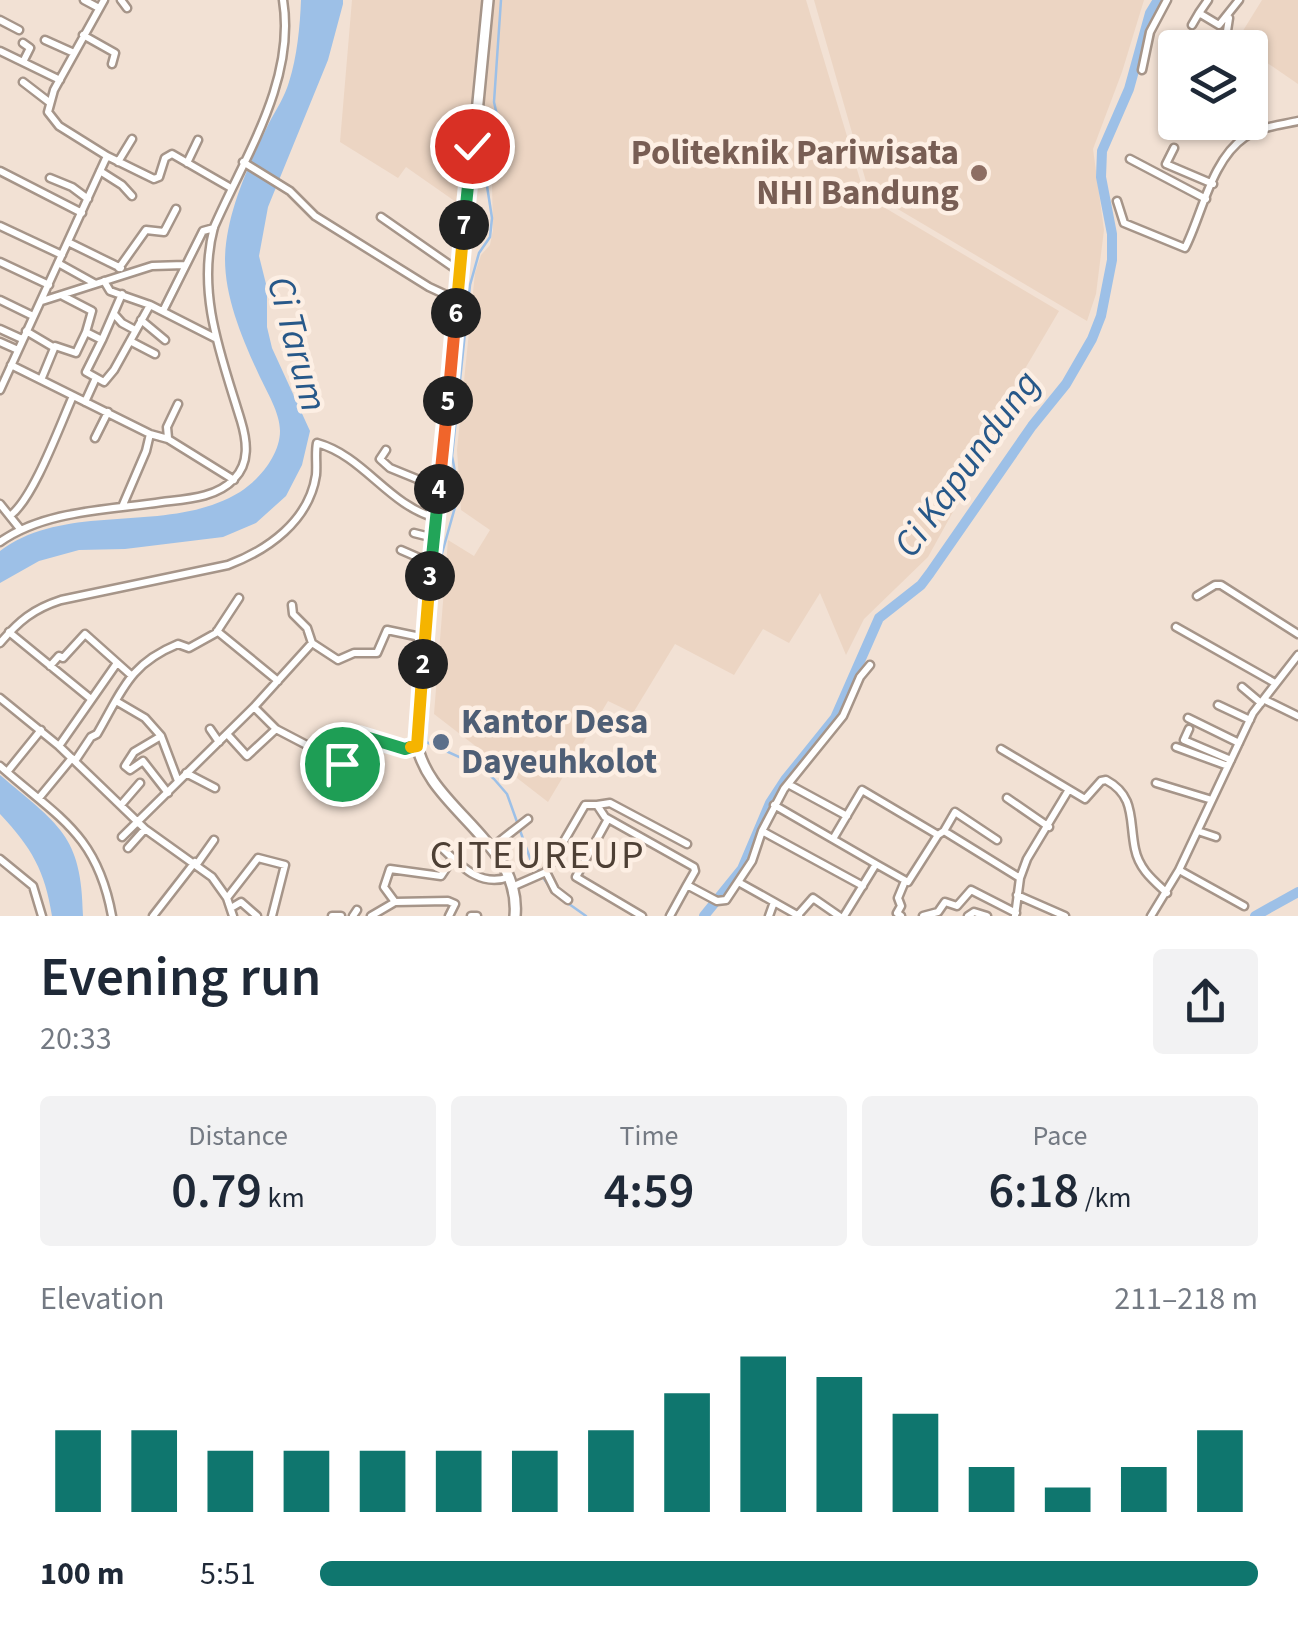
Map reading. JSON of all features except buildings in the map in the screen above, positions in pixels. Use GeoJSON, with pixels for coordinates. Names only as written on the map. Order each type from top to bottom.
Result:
{"type":"FeatureCollection","features":[{"type":"Feature","properties":{"kind":"main road"},"geometry":{"type":"LineString","coordinates":[[488,0],[417,746],[428,772],[491,848],[512,881],[515,916]]}},
{"type":"Feature","properties":{"kind":"street"},"geometry":{"type":"LineString","coordinates":[[84,0],[99,8]]}},
{"type":"Feature","properties":{"kind":"street"},"geometry":{"type":"LineString","coordinates":[[104,0],[49,102],[48,112],[53,121],[107,156],[154,179],[172,154],[232,188]]}},
{"type":"Feature","properties":{"kind":"street"},"geometry":{"type":"LineString","coordinates":[[121,0],[127,8]]}},
{"type":"Feature","properties":{"kind":"street"},"geometry":{"type":"LineString","coordinates":[[1,542],[20,530],[61,517],[206,495],[234,480],[245,459],[244,432],[214,338],[209,248],[214,228],[277,84],[286,33],[284,0]]}},
{"type":"Feature","properties":{"kind":"street"},"geometry":{"type":"LineString","coordinates":[[1142,70],[1150,32],[1166,0]]}},
{"type":"Feature","properties":{"kind":"street"},"geometry":{"type":"LineString","coordinates":[[1192,25],[1208,0]]}},
{"type":"Feature","properties":{"kind":"street"},"geometry":{"type":"LineString","coordinates":[[1227,30],[1229,17],[1239,0]]}},
{"type":"Feature","properties":{"kind":"street"},"geometry":{"type":"LineString","coordinates":[[1200,13],[1217,24],[1229,17]]}},
{"type":"Feature","properties":{"kind":"street"},"geometry":{"type":"LineString","coordinates":[[0,20],[19,30]]}},
{"type":"Feature","properties":{"kind":"street"},"geometry":{"type":"LineString","coordinates":[[83,35],[115,53],[112,64]]}},
{"type":"Feature","properties":{"kind":"street"},"geometry":{"type":"LineString","coordinates":[[44,40],[74,53]]}},
{"type":"Feature","properties":{"kind":"street"},"geometry":{"type":"LineString","coordinates":[[23,44],[30,48],[23,62]]}},
{"type":"Feature","properties":{"kind":"street"},"geometry":{"type":"LineString","coordinates":[[0,51],[60,80]]}},
{"type":"Feature","properties":{"kind":"street"},"geometry":{"type":"LineString","coordinates":[[23,82],[49,102]]}},
{"type":"Feature","properties":{"kind":"street"},"geometry":{"type":"LineString","coordinates":[[1268,129],[1298,121]]}},
{"type":"Feature","properties":{"kind":"street"},"geometry":{"type":"LineString","coordinates":[[118,162],[132,140]]}},
{"type":"Feature","properties":{"kind":"street"},"geometry":{"type":"LineString","coordinates":[[187,163],[198,140]]}},
{"type":"Feature","properties":{"kind":"street"},"geometry":{"type":"LineString","coordinates":[[1118,201],[1124,223],[1184,248],[1213,184],[1240,140]]}},
{"type":"Feature","properties":{"kind":"street"},"geometry":{"type":"LineString","coordinates":[[1174,148],[1166,164],[1213,184]]}},
{"type":"Feature","properties":{"kind":"street"},"geometry":{"type":"LineString","coordinates":[[0,390],[107,156]]}},
{"type":"Feature","properties":{"kind":"street"},"geometry":{"type":"LineString","coordinates":[[1130,159],[1206,199]]}},
{"type":"Feature","properties":{"kind":"street"},"geometry":{"type":"LineString","coordinates":[[243,162],[285,188],[315,216],[457,300]]}},
{"type":"Feature","properties":{"kind":"street"},"geometry":{"type":"LineString","coordinates":[[0,171],[82,213]]}},
{"type":"Feature","properties":{"kind":"street"},"geometry":{"type":"LineString","coordinates":[[100,171],[132,196]]}},
{"type":"Feature","properties":{"kind":"street"},"geometry":{"type":"LineString","coordinates":[[50,178],[88,198]]}},
{"type":"Feature","properties":{"kind":"street"},"geometry":{"type":"LineString","coordinates":[[119,268],[146,230],[164,232],[176,209]]}},
{"type":"Feature","properties":{"kind":"street"},"geometry":{"type":"LineString","coordinates":[[381,218],[460,272]]}},
{"type":"Feature","properties":{"kind":"street"},"geometry":{"type":"LineString","coordinates":[[0,226],[94,283]]}},
{"type":"Feature","properties":{"kind":"street"},"geometry":{"type":"LineString","coordinates":[[162,311],[203,232],[214,228]]}},
{"type":"Feature","properties":{"kind":"street"},"geometry":{"type":"LineString","coordinates":[[68,242],[130,273]]}},
{"type":"Feature","properties":{"kind":"street"},"geometry":{"type":"LineString","coordinates":[[0,262],[48,285]]}},
{"type":"Feature","properties":{"kind":"street"},"geometry":{"type":"LineString","coordinates":[[41,301],[161,264],[185,264]]}},
{"type":"Feature","properties":{"kind":"street"},"geometry":{"type":"LineString","coordinates":[[104,281],[110,291],[150,305],[214,338]]}},
{"type":"Feature","properties":{"kind":"street"},"geometry":{"type":"LineString","coordinates":[[122,294],[86,371],[95,380],[104,382],[111,374],[150,305]]}},
{"type":"Feature","properties":{"kind":"street"},"geometry":{"type":"LineString","coordinates":[[0,329],[77,352],[92,310],[62,295]]}},
{"type":"Feature","properties":{"kind":"street"},"geometry":{"type":"LineString","coordinates":[[0,300],[33,316]]}},
{"type":"Feature","properties":{"kind":"street"},"geometry":{"type":"LineString","coordinates":[[114,314],[119,322],[135,330]]}},
{"type":"Feature","properties":{"kind":"street"},"geometry":{"type":"LineString","coordinates":[[140,320],[165,340]]}},
{"type":"Feature","properties":{"kind":"street"},"geometry":{"type":"LineString","coordinates":[[86,332],[102,340]]}},
{"type":"Feature","properties":{"kind":"street"},"geometry":{"type":"LineString","coordinates":[[130,341],[155,354]]}},
{"type":"Feature","properties":{"kind":"street"},"geometry":{"type":"LineString","coordinates":[[0,342],[18,350]]}},
{"type":"Feature","properties":{"kind":"street"},"geometry":{"type":"LineString","coordinates":[[40,380],[53,347]]}},
{"type":"Feature","properties":{"kind":"street"},"geometry":{"type":"LineString","coordinates":[[0,366],[40,380],[168,440],[234,480]]}},
{"type":"Feature","properties":{"kind":"street"},"geometry":{"type":"LineString","coordinates":[[85,402],[95,380]]}},
{"type":"Feature","properties":{"kind":"street"},"geometry":{"type":"LineString","coordinates":[[12,515],[20,508],[39,471],[73,396]]}},
{"type":"Feature","properties":{"kind":"street"},"geometry":{"type":"LineString","coordinates":[[168,440],[166,427],[178,404]]}},
{"type":"Feature","properties":{"kind":"street"},"geometry":{"type":"LineString","coordinates":[[95,438],[108,412]]}},
{"type":"Feature","properties":{"kind":"street"},"geometry":{"type":"LineString","coordinates":[[122,508],[150,434]]}},
{"type":"Feature","properties":{"kind":"street"},"geometry":{"type":"LineString","coordinates":[[0,643],[26,614],[61,600],[228,565],[252,556],[296,521],[315,480],[316,446],[320,442],[350,459],[406,506],[436,518]]}},
{"type":"Feature","properties":{"kind":"street"},"geometry":{"type":"LineString","coordinates":[[386,450],[380,460],[390,468],[439,488]]}},
{"type":"Feature","properties":{"kind":"street"},"geometry":{"type":"LineString","coordinates":[[0,504],[20,530]]}},
{"type":"Feature","properties":{"kind":"street"},"geometry":{"type":"LineString","coordinates":[[414,533],[434,538]]}},
{"type":"Feature","properties":{"kind":"street"},"geometry":{"type":"LineString","coordinates":[[402,550],[424,560],[432,559]]}},
{"type":"Feature","properties":{"kind":"street"},"geometry":{"type":"LineString","coordinates":[[1196,596],[1215,584],[1221,585],[1298,634]]}},
{"type":"Feature","properties":{"kind":"street"},"geometry":{"type":"LineString","coordinates":[[39,798],[90,737],[97,734],[132,676],[154,653],[178,644],[189,648],[217,631],[240,598]]}},
{"type":"Feature","properties":{"kind":"street"},"geometry":{"type":"LineString","coordinates":[[292,605],[293,614],[307,628],[312,642],[340,660],[354,653],[377,653],[387,630],[425,638]]}},
{"type":"Feature","properties":{"kind":"street"},"geometry":{"type":"LineString","coordinates":[[1176,627],[1275,683]]}},
{"type":"Feature","properties":{"kind":"street"},"geometry":{"type":"LineString","coordinates":[[217,631],[278,681]]}},
{"type":"Feature","properties":{"kind":"street"},"geometry":{"type":"LineString","coordinates":[[9,632],[91,699]]}},
{"type":"Feature","properties":{"kind":"street"},"geometry":{"type":"LineString","coordinates":[[50,666],[85,634],[132,676]]}},
{"type":"Feature","properties":{"kind":"street"},"geometry":{"type":"LineString","coordinates":[[122,837],[254,707],[312,642]]}},
{"type":"Feature","properties":{"kind":"street"},"geometry":{"type":"LineString","coordinates":[[1151,916],[1168,893],[1250,720],[1298,655]]}},
{"type":"Feature","properties":{"kind":"street"},"geometry":{"type":"LineString","coordinates":[[59,746],[117,664]]}},
{"type":"Feature","properties":{"kind":"street"},"geometry":{"type":"LineString","coordinates":[[687,886],[714,899],[726,900],[752,861],[774,805],[842,716],[870,665]]}},
{"type":"Feature","properties":{"kind":"street"},"geometry":{"type":"LineString","coordinates":[[1242,687],[1263,702],[1298,716]]}},
{"type":"Feature","properties":{"kind":"street"},"geometry":{"type":"LineString","coordinates":[[0,698],[59,746],[145,828],[212,877],[232,912],[241,902],[257,916]]}},
{"type":"Feature","properties":{"kind":"street"},"geometry":{"type":"LineString","coordinates":[[116,701],[145,718],[160,736],[178,781]]}},
{"type":"Feature","properties":{"kind":"street"},"geometry":{"type":"LineString","coordinates":[[1218,706],[1250,720]]}},
{"type":"Feature","properties":{"kind":"street"},"geometry":{"type":"LineString","coordinates":[[254,707],[279,730],[342,764],[359,735],[405,749],[417,746]]}},
{"type":"Feature","properties":{"kind":"street"},"geometry":{"type":"LineString","coordinates":[[1188,718],[1239,742]]}},
{"type":"Feature","properties":{"kind":"street"},"geometry":{"type":"LineString","coordinates":[[227,734],[247,756],[290,723]]}},
{"type":"Feature","properties":{"kind":"street"},"geometry":{"type":"LineString","coordinates":[[1189,728],[1184,740],[1229,763]]}},
{"type":"Feature","properties":{"kind":"street"},"geometry":{"type":"LineString","coordinates":[[210,729],[218,742]]}},
{"type":"Feature","properties":{"kind":"street"},"geometry":{"type":"LineString","coordinates":[[7,772],[41,730]]}},
{"type":"Feature","properties":{"kind":"street"},"geometry":{"type":"LineString","coordinates":[[160,736],[134,752],[125,766],[130,770],[142,761],[168,792]]}},
{"type":"Feature","properties":{"kind":"street"},"geometry":{"type":"LineString","coordinates":[[1176,747],[1229,763]]}},
{"type":"Feature","properties":{"kind":"street"},"geometry":{"type":"LineString","coordinates":[[1000,750],[1087,799],[1100,782],[1106,780],[1119,788],[1130,805],[1135,850],[1142,866],[1168,893]]}},
{"type":"Feature","properties":{"kind":"street"},"geometry":{"type":"LineString","coordinates":[[0,766],[86,842],[112,916]]}},
{"type":"Feature","properties":{"kind":"street"},"geometry":{"type":"LineString","coordinates":[[186,774],[215,788]]}},
{"type":"Feature","properties":{"kind":"street"},"geometry":{"type":"LineString","coordinates":[[121,805],[140,782]]}},
{"type":"Feature","properties":{"kind":"street"},"geometry":{"type":"LineString","coordinates":[[1156,783],[1212,800]]}},
{"type":"Feature","properties":{"kind":"street"},"geometry":{"type":"LineString","coordinates":[[788,784],[847,816]]}},
{"type":"Feature","properties":{"kind":"street"},"geometry":{"type":"LineString","coordinates":[[833,839],[862,790],[1020,878]]}},
{"type":"Feature","properties":{"kind":"street"},"geometry":{"type":"LineString","coordinates":[[923,916],[938,912],[945,902],[957,906],[971,890],[1016,915],[1020,878],[1068,791]]}},
{"type":"Feature","properties":{"kind":"street"},"geometry":{"type":"LineString","coordinates":[[1007,798],[1049,827]]}},
{"type":"Feature","properties":{"kind":"street"},"geometry":{"type":"LineString","coordinates":[[441,847],[479,878],[512,881],[542,873],[586,805],[610,803],[687,844]]}},
{"type":"Feature","properties":{"kind":"street"},"geometry":{"type":"LineString","coordinates":[[597,805],[600,815],[694,867],[695,872],[670,916]]}},
{"type":"Feature","properties":{"kind":"street"},"geometry":{"type":"LineString","coordinates":[[774,805],[908,882],[955,812],[997,840]]}},
{"type":"Feature","properties":{"kind":"street"},"geometry":{"type":"LineString","coordinates":[[608,819],[576,877],[642,916]]}},
{"type":"Feature","properties":{"kind":"street"},"geometry":{"type":"LineString","coordinates":[[491,848],[523,823]]}},
{"type":"Feature","properties":{"kind":"street"},"geometry":{"type":"LineString","coordinates":[[128,848],[145,828]]}},
{"type":"Feature","properties":{"kind":"street"},"geometry":{"type":"LineString","coordinates":[[762,831],[863,886]]}},
{"type":"Feature","properties":{"kind":"street"},"geometry":{"type":"LineString","coordinates":[[1198,831],[1216,837]]}},
{"type":"Feature","properties":{"kind":"street"},"geometry":{"type":"LineString","coordinates":[[153,916],[214,840]]}},
{"type":"Feature","properties":{"kind":"street"},"geometry":{"type":"LineString","coordinates":[[227,898],[258,858],[285,866],[272,916]]}},
{"type":"Feature","properties":{"kind":"street"},"geometry":{"type":"LineString","coordinates":[[395,902],[384,887],[390,868],[441,876],[453,858]]}},
{"type":"Feature","properties":{"kind":"street"},"geometry":{"type":"LineString","coordinates":[[0,859],[33,886],[42,916]]}},
{"type":"Feature","properties":{"kind":"street"},"geometry":{"type":"LineString","coordinates":[[740,883],[799,915],[813,898],[842,916],[876,864]]}},
{"type":"Feature","properties":{"kind":"street"},"geometry":{"type":"LineString","coordinates":[[1179,870],[1244,906]]}},
{"type":"Feature","properties":{"kind":"street"},"geometry":{"type":"LineString","coordinates":[[542,873],[568,900]]}},
{"type":"Feature","properties":{"kind":"street"},"geometry":{"type":"LineString","coordinates":[[898,915],[898,894],[905,880]]}},
{"type":"Feature","properties":{"kind":"street"},"geometry":{"type":"LineString","coordinates":[[1017,895],[1065,916]]}},
{"type":"Feature","properties":{"kind":"street"},"geometry":{"type":"LineString","coordinates":[[371,916],[395,902],[448,901],[455,904],[450,916]]}},
{"type":"Feature","properties":{"kind":"street"},"geometry":{"type":"LineString","coordinates":[[769,916],[774,902]]}},
{"type":"Feature","properties":{"kind":"street"},"geometry":{"type":"LineString","coordinates":[[968,916],[974,912],[987,916]]}},
{"type":"Feature","properties":{"kind":"street"},"geometry":{"type":"LineString","coordinates":[[332,916],[341,916]]}},
{"type":"Feature","properties":{"kind":"shaded area"},"geometry":{"type":"Polygon","coordinates":[[[352,0],[806,0],[865,196],[1059,311],[1003,406],[1001,425],[928,557],[864,619],[846,655],[820,593],[789,643],[763,629],[734,675],[675,644],[633,713],[608,701],[548,802],[434,714],[448,540],[474,556],[490,530],[461,510],[457,450],[475,273],[481,255],[490,245],[493,230],[492,185],[459,179],[456,202],[406,167],[398,178],[340,142],[352,0]]]}},
{"type":"Feature","properties":{"kind":"shaded area","name":"Politeknik Pariwisata NHI Bandung"},"geometry":{"type":"Polygon","coordinates":[[[814,0],[1144,0],[1093,149],[1104,230],[1096,294],[1087,321],[869,192],[814,0]]]}},
{"type":"Feature","properties":{"kind":"shaded area"},"geometry":{"type":"Polygon","coordinates":[[[1262,0],[1298,0],[1298,84],[1268,63],[1268,30],[1243,30],[1262,0]]]}},
{"type":"Feature","properties":{"kind":"water"},"geometry":{"type":"Polygon","coordinates":[[[301,0],[343,0],[343,4],[328,60],[268,207],[259,256],[267,288],[267,327],[272,348],[310,431],[302,465],[286,496],[256,523],[223,537],[125,549],[79,550],[39,561],[0,583],[0,551],[27,536],[56,526],[182,513],[212,505],[247,487],[272,458],[279,440],[278,417],[236,319],[228,289],[226,242],[240,189],[289,82],[298,42],[301,0]]]}},
{"type":"Feature","properties":{"kind":"water"},"geometry":{"type":"Polygon","coordinates":[[[0,775],[51,820],[72,849],[82,888],[83,916],[52,916],[35,861],[0,814],[0,775]]]}},
{"type":"Feature","properties":{"kind":"waterway"},"geometry":{"type":"LineString","coordinates":[[501,0],[494,102],[501,151],[487,186],[492,218],[490,237],[479,253],[470,285],[452,456],[459,493],[437,571],[426,742],[479,766],[507,794],[531,861],[552,890]]}},
{"type":"Feature","properties":{"kind":"waterway","name":"Ci Kapundung"},"geometry":{"type":"LineString","coordinates":[[704,916],[742,869],[770,803],[785,780],[835,718],[879,618],[921,585],[1032,426],[1066,384],[1092,339],[1101,316],[1112,260],[1112,234],[1101,177],[1102,151],[1129,89],[1150,13],[1158,0]]}},
{"type":"Feature","properties":{"kind":"waterway"},"geometry":{"type":"LineString","coordinates":[[1255,916],[1298,892]]}},
{"type":"Feature","properties":{"kind":"waterway"},"geometry":{"type":"LineString","coordinates":[[562,899],[586,916]]}},
{"type":"Feature","properties":{"kind":"place","name":"Politeknik Pariwisata NHI Bandung"},"geometry":{"type":"Point","coordinates":[979,173]}},
{"type":"Feature","properties":{"kind":"place","name":"Kantor Desa Dayeuhkolot"},"geometry":{"type":"Point","coordinates":[441,742]}},
{"type":"Feature","properties":{"kind":"district","name":"CITEUREUP"},"geometry":{"type":"Point","coordinates":[538,855]}},
{"type":"Feature","properties":{"kind":"route"},"geometry":{"type":"LineString","coordinates":[[342,764],[359,735],[405,749],[417,746],[426,614],[472,146]]}},
{"type":"Feature","properties":{"kind":"water label","name":"Ci Tarum"},"geometry":{"type":"Point","coordinates":[297,344]}}]}
